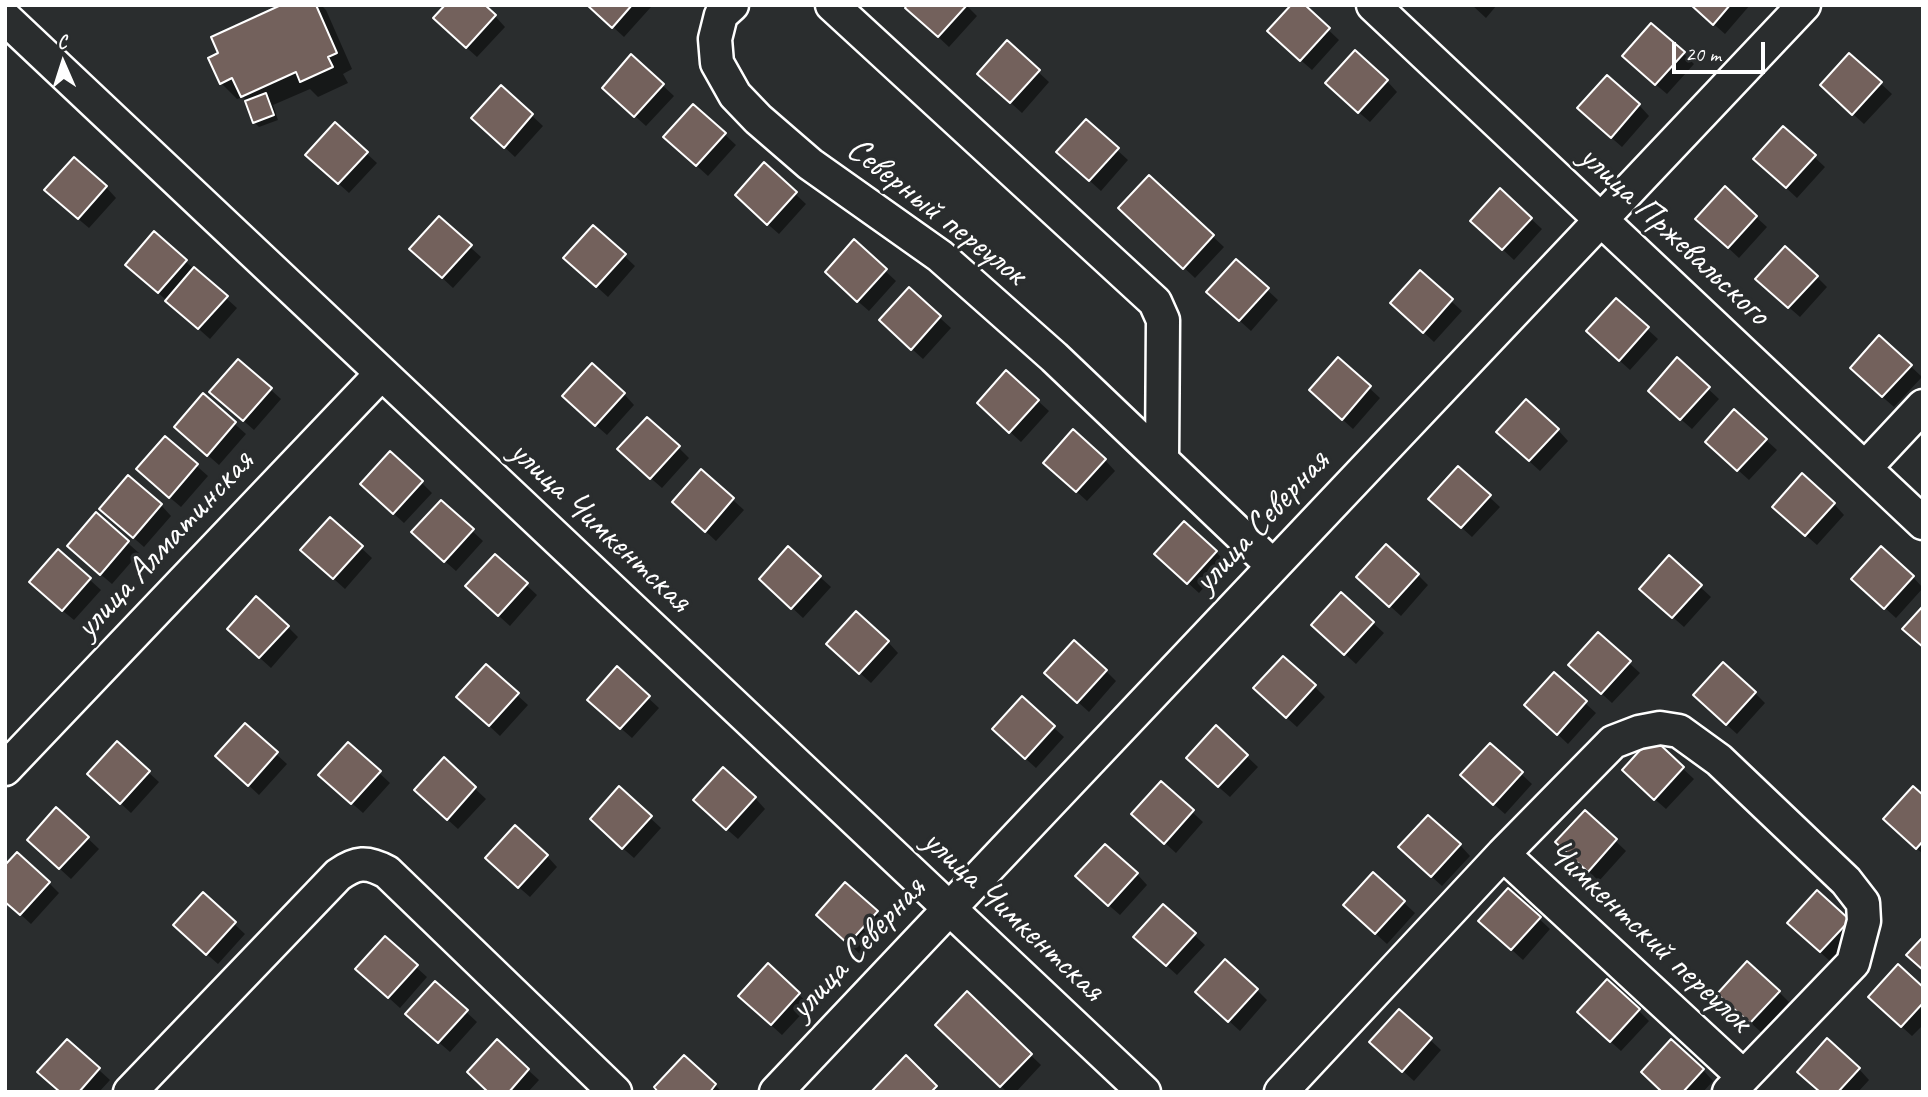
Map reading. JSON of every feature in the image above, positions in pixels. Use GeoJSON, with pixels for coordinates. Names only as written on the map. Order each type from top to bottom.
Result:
{"type":"FeatureCollection","features":[{"type":"Feature","properties":{"kind":"street","name":"Северный переулок"},"geometry":{"type":"LineString","coordinates":[[732,5],[722,15],[715,39],[717,63],[735,94],[758,119],[810,163],[940,256],[1054,356],[1273,566]]}},
{"type":"Feature","properties":{"kind":"street","name":"Северный переулок"},"geometry":{"type":"LineString","coordinates":[[832,5],[1155,302],[1163,320],[1162,460]]}},
{"type":"Feature","properties":{"kind":"street","name":"улица Пржевальского"},"geometry":{"type":"LineString","coordinates":[[1373,5],[1923,523]]}},
{"type":"Feature","properties":{"kind":"street","name":"улица Северная"},"geometry":{"type":"LineString","coordinates":[[776,1092],[1804,5]]}},
{"type":"Feature","properties":{"kind":"street","name":"улица Чимкентская"},"geometry":{"type":"LineString","coordinates":[[5,18],[1144,1092]]}},
{"type":"Feature","properties":{"kind":"street","name":"улица Алматинская"},"geometry":{"type":"LineString","coordinates":[[5,769],[381,374]]}},
{"type":"Feature","properties":{"kind":"street"},"geometry":{"type":"LineString","coordinates":[[1865,468],[1923,406]]}},
{"type":"Feature","properties":{"kind":"street","name":"Чимкентский переулок"},"geometry":{"type":"LineString","coordinates":[[1281,1092],[1503,854],[1613,743],[1639,732],[1660,728],[1679,731],[1719,760],[1846,881],[1863,903],[1864,921],[1860,942],[1853,962],[1736,1084],[1503,854]]}},
{"type":"Feature","properties":{"kind":"street"},"geometry":{"type":"LineString","coordinates":[[130,1092],[338,875],[360,863],[387,872],[615,1092]]}},
{"type":"Feature","properties":{"kind":"building"},"geometry":{"type":"Polygon","coordinates":[[[281,5],[316,5],[337,53],[328,57],[333,67],[300,82],[296,72],[241,97],[232,78],[220,84],[208,58],[218,53],[211,37],[281,5]]]}},
{"type":"Feature","properties":{"kind":"building"},"geometry":{"type":"Polygon","coordinates":[[[445,5],[485,5],[496,15],[466,48],[433,18],[445,5]]]}},
{"type":"Feature","properties":{"kind":"building"},"geometry":{"type":"Polygon","coordinates":[[[587,5],[632,5],[612,28],[587,5]]]}},
{"type":"Feature","properties":{"kind":"building"},"geometry":{"type":"Polygon","coordinates":[[[907,5],[967,5],[938,37],[905,8],[907,5]]]}},
{"type":"Feature","properties":{"kind":"building"},"geometry":{"type":"Polygon","coordinates":[[[1291,5],[1305,5],[1330,28],[1300,61],[1267,31],[1291,5]]]}},
{"type":"Feature","properties":{"kind":"building"},"geometry":{"type":"Polygon","coordinates":[[[1691,5],[1730,5],[1713,25],[1691,5]]]}},
{"type":"Feature","properties":{"kind":"building"},"geometry":{"type":"Polygon","coordinates":[[[1651,23],[1685,52],[1655,85],[1622,56],[1651,23]]]}},
{"type":"Feature","properties":{"kind":"building"},"geometry":{"type":"Polygon","coordinates":[[[1007,40],[1040,70],[1010,103],[977,74],[1007,40]]]}},
{"type":"Feature","properties":{"kind":"building"},"geometry":{"type":"Polygon","coordinates":[[[1355,50],[1388,80],[1358,113],[1325,83],[1355,50]]]}},
{"type":"Feature","properties":{"kind":"building"},"geometry":{"type":"Polygon","coordinates":[[[1849,53],[1882,82],[1852,115],[1820,85],[1849,53]]]}},
{"type":"Feature","properties":{"kind":"building"},"geometry":{"type":"Polygon","coordinates":[[[631,54],[664,84],[634,117],[602,88],[631,54]]]}},
{"type":"Feature","properties":{"kind":"building"},"geometry":{"type":"Polygon","coordinates":[[[1607,75],[1640,104],[1611,138],[1577,108],[1607,75]]]}},
{"type":"Feature","properties":{"kind":"building"},"geometry":{"type":"Polygon","coordinates":[[[501,85],[533,114],[504,148],[471,118],[501,85]]]}},
{"type":"Feature","properties":{"kind":"building"},"geometry":{"type":"Polygon","coordinates":[[[266,93],[274,115],[253,123],[245,101],[266,93]]]}},
{"type":"Feature","properties":{"kind":"building"},"geometry":{"type":"Polygon","coordinates":[[[693,104],[726,133],[696,166],[663,137],[693,104]]]}},
{"type":"Feature","properties":{"kind":"building"},"geometry":{"type":"Polygon","coordinates":[[[1086,119],[1119,148],[1089,181],[1056,152],[1086,119]]]}},
{"type":"Feature","properties":{"kind":"building"},"geometry":{"type":"Polygon","coordinates":[[[335,122],[368,152],[338,184],[305,155],[335,122]]]}},
{"type":"Feature","properties":{"kind":"building"},"geometry":{"type":"Polygon","coordinates":[[[1783,126],[1816,155],[1786,188],[1753,159],[1783,126]]]}},
{"type":"Feature","properties":{"kind":"building"},"geometry":{"type":"Polygon","coordinates":[[[74,157],[107,186],[78,219],[44,190],[74,157]]]}},
{"type":"Feature","properties":{"kind":"building"},"geometry":{"type":"Polygon","coordinates":[[[764,162],[797,192],[767,225],[735,195],[764,162]]]}},
{"type":"Feature","properties":{"kind":"building"},"geometry":{"type":"Polygon","coordinates":[[[1149,175],[1214,235],[1183,269],[1118,208],[1149,175]]]}},
{"type":"Feature","properties":{"kind":"building"},"geometry":{"type":"Polygon","coordinates":[[[1725,186],[1757,216],[1728,248],[1695,219],[1725,186]]]}},
{"type":"Feature","properties":{"kind":"building"},"geometry":{"type":"Polygon","coordinates":[[[1500,188],[1532,218],[1502,250],[1470,221],[1500,188]]]}},
{"type":"Feature","properties":{"kind":"building"},"geometry":{"type":"Polygon","coordinates":[[[439,216],[472,245],[442,278],[409,249],[439,216]]]}},
{"type":"Feature","properties":{"kind":"building"},"geometry":{"type":"Polygon","coordinates":[[[593,225],[626,254],[596,287],[563,258],[593,225]]]}},
{"type":"Feature","properties":{"kind":"building"},"geometry":{"type":"Polygon","coordinates":[[[154,231],[187,260],[158,293],[125,265],[154,231]]]}},
{"type":"Feature","properties":{"kind":"building"},"geometry":{"type":"Polygon","coordinates":[[[854,239],[887,269],[857,302],[825,272],[854,239]]]}},
{"type":"Feature","properties":{"kind":"building"},"geometry":{"type":"Polygon","coordinates":[[[1785,246],[1818,276],[1788,308],[1755,279],[1785,246]]]}},
{"type":"Feature","properties":{"kind":"building"},"geometry":{"type":"Polygon","coordinates":[[[1236,259],[1269,288],[1239,321],[1206,292],[1236,259]]]}},
{"type":"Feature","properties":{"kind":"building"},"geometry":{"type":"Polygon","coordinates":[[[194,267],[228,296],[198,329],[165,301],[194,267]]]}},
{"type":"Feature","properties":{"kind":"building"},"geometry":{"type":"Polygon","coordinates":[[[1420,270],[1453,299],[1423,333],[1390,303],[1420,270]]]}},
{"type":"Feature","properties":{"kind":"building"},"geometry":{"type":"Polygon","coordinates":[[[909,287],[941,316],[911,350],[879,320],[909,287]]]}},
{"type":"Feature","properties":{"kind":"building"},"geometry":{"type":"Polygon","coordinates":[[[1616,298],[1649,327],[1619,361],[1586,331],[1616,298]]]}},
{"type":"Feature","properties":{"kind":"building"},"geometry":{"type":"Polygon","coordinates":[[[1879,335],[1912,365],[1882,397],[1850,368],[1879,335]]]}},
{"type":"Feature","properties":{"kind":"building"},"geometry":{"type":"Polygon","coordinates":[[[1338,357],[1371,386],[1342,420],[1309,390],[1338,357]]]}},
{"type":"Feature","properties":{"kind":"building"},"geometry":{"type":"Polygon","coordinates":[[[1677,357],[1710,387],[1680,420],[1648,391],[1677,357]]]}},
{"type":"Feature","properties":{"kind":"building"},"geometry":{"type":"Polygon","coordinates":[[[238,359],[272,388],[243,421],[209,392],[238,359]]]}},
{"type":"Feature","properties":{"kind":"building"},"geometry":{"type":"Polygon","coordinates":[[[592,363],[625,393],[595,426],[562,396],[592,363]]]}},
{"type":"Feature","properties":{"kind":"building"},"geometry":{"type":"Polygon","coordinates":[[[1006,370],[1039,400],[1009,433],[977,403],[1006,370]]]}},
{"type":"Feature","properties":{"kind":"building"},"geometry":{"type":"Polygon","coordinates":[[[203,393],[236,422],[207,456],[174,427],[203,393]]]}},
{"type":"Feature","properties":{"kind":"building"},"geometry":{"type":"Polygon","coordinates":[[[1526,399],[1559,429],[1529,461],[1496,432],[1526,399]]]}},
{"type":"Feature","properties":{"kind":"building"},"geometry":{"type":"Polygon","coordinates":[[[1734,409],[1767,439],[1737,471],[1705,442],[1734,409]]]}},
{"type":"Feature","properties":{"kind":"building"},"geometry":{"type":"Polygon","coordinates":[[[647,417],[680,446],[650,479],[617,449],[647,417]]]}},
{"type":"Feature","properties":{"kind":"building"},"geometry":{"type":"Polygon","coordinates":[[[1073,429],[1106,459],[1076,492],[1043,463],[1073,429]]]}},
{"type":"Feature","properties":{"kind":"building"},"geometry":{"type":"Polygon","coordinates":[[[165,436],[198,464],[169,498],[136,469],[165,436]]]}},
{"type":"Feature","properties":{"kind":"building"},"geometry":{"type":"Polygon","coordinates":[[[390,451],[423,481],[393,514],[360,484],[390,451]]]}},
{"type":"Feature","properties":{"kind":"building"},"geometry":{"type":"Polygon","coordinates":[[[1458,466],[1491,495],[1461,528],[1428,499],[1458,466]]]}},
{"type":"Feature","properties":{"kind":"building"},"geometry":{"type":"Polygon","coordinates":[[[701,469],[734,498],[705,532],[672,502],[701,469]]]}},
{"type":"Feature","properties":{"kind":"building"},"geometry":{"type":"Polygon","coordinates":[[[1802,473],[1835,503],[1805,536],[1772,507],[1802,473]]]}},
{"type":"Feature","properties":{"kind":"building"},"geometry":{"type":"Polygon","coordinates":[[[128,475],[162,504],[133,538],[99,509],[128,475]]]}},
{"type":"Feature","properties":{"kind":"building"},"geometry":{"type":"Polygon","coordinates":[[[441,500],[474,529],[444,562],[411,532],[441,500]]]}},
{"type":"Feature","properties":{"kind":"building"},"geometry":{"type":"Polygon","coordinates":[[[96,512],[129,541],[100,575],[67,546],[96,512]]]}},
{"type":"Feature","properties":{"kind":"building"},"geometry":{"type":"Polygon","coordinates":[[[330,517],[363,546],[333,579],[300,550],[330,517]]]}},
{"type":"Feature","properties":{"kind":"building"},"geometry":{"type":"Polygon","coordinates":[[[1184,521],[1217,551],[1187,584],[1154,554],[1184,521]]]}},
{"type":"Feature","properties":{"kind":"building"},"geometry":{"type":"Polygon","coordinates":[[[1386,544],[1419,574],[1389,607],[1356,577],[1386,544]]]}},
{"type":"Feature","properties":{"kind":"building"},"geometry":{"type":"Polygon","coordinates":[[[788,546],[821,576],[791,609],[759,579],[788,546]]]}},
{"type":"Feature","properties":{"kind":"building"},"geometry":{"type":"Polygon","coordinates":[[[1881,546],[1914,576],[1884,609],[1851,579],[1881,546]]]}},
{"type":"Feature","properties":{"kind":"building"},"geometry":{"type":"Polygon","coordinates":[[[58,549],[91,578],[62,611],[29,582],[58,549]]]}},
{"type":"Feature","properties":{"kind":"building"},"geometry":{"type":"Polygon","coordinates":[[[495,554],[528,583],[498,616],[465,586],[495,554]]]}},
{"type":"Feature","properties":{"kind":"building"},"geometry":{"type":"Polygon","coordinates":[[[1669,555],[1702,585],[1672,618],[1639,589],[1669,555]]]}},
{"type":"Feature","properties":{"kind":"building"},"geometry":{"type":"Polygon","coordinates":[[[1341,592],[1374,622],[1344,655],[1311,625],[1341,592]]]}},
{"type":"Feature","properties":{"kind":"building"},"geometry":{"type":"Polygon","coordinates":[[[256,596],[289,626],[259,658],[227,629],[256,596]]]}},
{"type":"Feature","properties":{"kind":"building"},"geometry":{"type":"Polygon","coordinates":[[[1923,606],[1923,647],[1902,629],[1923,606]]]}},
{"type":"Feature","properties":{"kind":"building"},"geometry":{"type":"Polygon","coordinates":[[[856,611],[889,641],[859,674],[826,644],[856,611]]]}},
{"type":"Feature","properties":{"kind":"building"},"geometry":{"type":"Polygon","coordinates":[[[1598,632],[1631,661],[1601,694],[1568,665],[1598,632]]]}},
{"type":"Feature","properties":{"kind":"building"},"geometry":{"type":"Polygon","coordinates":[[[1074,640],[1107,670],[1077,703],[1044,673],[1074,640]]]}},
{"type":"Feature","properties":{"kind":"building"},"geometry":{"type":"Polygon","coordinates":[[[1283,656],[1316,685],[1286,718],[1253,688],[1283,656]]]}},
{"type":"Feature","properties":{"kind":"building"},"geometry":{"type":"Polygon","coordinates":[[[1723,662],[1756,692],[1726,725],[1693,695],[1723,662]]]}},
{"type":"Feature","properties":{"kind":"building"},"geometry":{"type":"Polygon","coordinates":[[[486,664],[519,693],[489,726],[456,697],[486,664]]]}},
{"type":"Feature","properties":{"kind":"building"},"geometry":{"type":"Polygon","coordinates":[[[617,666],[650,696],[620,729],[587,700],[617,666]]]}},
{"type":"Feature","properties":{"kind":"building"},"geometry":{"type":"Polygon","coordinates":[[[1554,672],[1587,701],[1557,735],[1524,705],[1554,672]]]}},
{"type":"Feature","properties":{"kind":"building"},"geometry":{"type":"Polygon","coordinates":[[[1022,696],[1055,726],[1025,759],[992,729],[1022,696]]]}},
{"type":"Feature","properties":{"kind":"building"},"geometry":{"type":"Polygon","coordinates":[[[245,723],[278,752],[248,786],[215,756],[245,723]]]}},
{"type":"Feature","properties":{"kind":"building"},"geometry":{"type":"Polygon","coordinates":[[[1216,725],[1248,755],[1218,787],[1186,758],[1216,725]]]}},
{"type":"Feature","properties":{"kind":"building"},"geometry":{"type":"Polygon","coordinates":[[[1652,737],[1684,767],[1654,800],[1622,770],[1652,737]]]}},
{"type":"Feature","properties":{"kind":"building"},"geometry":{"type":"Polygon","coordinates":[[[117,741],[150,771],[120,804],[87,774],[117,741]]]}},
{"type":"Feature","properties":{"kind":"building"},"geometry":{"type":"Polygon","coordinates":[[[348,742],[381,771],[351,804],[318,775],[348,742]]]}},
{"type":"Feature","properties":{"kind":"building"},"geometry":{"type":"Polygon","coordinates":[[[1490,743],[1523,772],[1493,805],[1460,775],[1490,743]]]}},
{"type":"Feature","properties":{"kind":"building"},"geometry":{"type":"Polygon","coordinates":[[[444,757],[476,787],[447,820],[414,790],[444,757]]]}},
{"type":"Feature","properties":{"kind":"building"},"geometry":{"type":"Polygon","coordinates":[[[723,767],[756,797],[726,830],[693,800],[723,767]]]}},
{"type":"Feature","properties":{"kind":"building"},"geometry":{"type":"Polygon","coordinates":[[[1161,781],[1194,810],[1164,844],[1131,814],[1161,781]]]}},
{"type":"Feature","properties":{"kind":"building"},"geometry":{"type":"Polygon","coordinates":[[[619,786],[652,816],[622,849],[590,819],[619,786]]]}},
{"type":"Feature","properties":{"kind":"building"},"geometry":{"type":"Polygon","coordinates":[[[1913,786],[1923,795],[1923,841],[1916,849],[1883,819],[1913,786]]]}},
{"type":"Feature","properties":{"kind":"building"},"geometry":{"type":"Polygon","coordinates":[[[56,807],[89,837],[59,869],[27,840],[56,807]]]}},
{"type":"Feature","properties":{"kind":"building"},"geometry":{"type":"Polygon","coordinates":[[[1585,810],[1617,839],[1588,872],[1555,842],[1585,810]]]}},
{"type":"Feature","properties":{"kind":"building"},"geometry":{"type":"Polygon","coordinates":[[[1428,815],[1461,844],[1431,877],[1398,847],[1428,815]]]}},
{"type":"Feature","properties":{"kind":"building"},"geometry":{"type":"Polygon","coordinates":[[[515,825],[548,855],[518,888],[485,858],[515,825]]]}},
{"type":"Feature","properties":{"kind":"building"},"geometry":{"type":"Polygon","coordinates":[[[1105,844],[1138,873],[1108,906],[1075,876],[1105,844]]]}},
{"type":"Feature","properties":{"kind":"building"},"geometry":{"type":"Polygon","coordinates":[[[17,852],[50,882],[20,915],[5,902],[5,865],[17,852]]]}},
{"type":"Feature","properties":{"kind":"building"},"geometry":{"type":"Polygon","coordinates":[[[1373,872],[1405,901],[1375,934],[1343,905],[1373,872]]]}},
{"type":"Feature","properties":{"kind":"building"},"geometry":{"type":"Polygon","coordinates":[[[845,882],[878,911],[848,944],[816,915],[845,882]]]}},
{"type":"Feature","properties":{"kind":"building"},"geometry":{"type":"Polygon","coordinates":[[[1508,888],[1541,917],[1511,950],[1478,921],[1508,888]]]}},
{"type":"Feature","properties":{"kind":"building"},"geometry":{"type":"Polygon","coordinates":[[[1817,890],[1850,920],[1820,952],[1787,923],[1817,890]]]}},
{"type":"Feature","properties":{"kind":"building"},"geometry":{"type":"Polygon","coordinates":[[[203,892],[236,922],[206,955],[173,925],[203,892]]]}},
{"type":"Feature","properties":{"kind":"building"},"geometry":{"type":"Polygon","coordinates":[[[1163,904],[1196,933],[1166,966],[1133,937],[1163,904]]]}},
{"type":"Feature","properties":{"kind":"building"},"geometry":{"type":"Polygon","coordinates":[[[385,936],[418,965],[388,998],[355,969],[385,936]]]}},
{"type":"Feature","properties":{"kind":"building"},"geometry":{"type":"Polygon","coordinates":[[[1923,937],[1923,970],[1906,955],[1923,937]]]}},
{"type":"Feature","properties":{"kind":"building"},"geometry":{"type":"Polygon","coordinates":[[[1225,959],[1258,989],[1228,1022],[1195,992],[1225,959]]]}},
{"type":"Feature","properties":{"kind":"building"},"geometry":{"type":"Polygon","coordinates":[[[1747,961],[1780,991],[1750,1023],[1717,994],[1747,961]]]}},
{"type":"Feature","properties":{"kind":"building"},"geometry":{"type":"Polygon","coordinates":[[[768,963],[800,993],[771,1025],[738,996],[768,963]]]}},
{"type":"Feature","properties":{"kind":"building"},"geometry":{"type":"Polygon","coordinates":[[[1898,964],[1923,987],[1923,1003],[1901,1027],[1868,997],[1898,964]]]}},
{"type":"Feature","properties":{"kind":"building"},"geometry":{"type":"Polygon","coordinates":[[[1607,979],[1640,1009],[1610,1042],[1577,1012],[1607,979]]]}},
{"type":"Feature","properties":{"kind":"building"},"geometry":{"type":"Polygon","coordinates":[[[435,981],[468,1010],[438,1043],[405,1014],[435,981]]]}},
{"type":"Feature","properties":{"kind":"building"},"geometry":{"type":"Polygon","coordinates":[[[967,991],[1032,1054],[1000,1087],[935,1025],[967,991]]]}},
{"type":"Feature","properties":{"kind":"building"},"geometry":{"type":"Polygon","coordinates":[[[1399,1009],[1432,1038],[1402,1072],[1369,1042],[1399,1009]]]}},
{"type":"Feature","properties":{"kind":"building"},"geometry":{"type":"Polygon","coordinates":[[[1827,1038],[1860,1068],[1838,1092],[1820,1092],[1797,1072],[1827,1038]]]}},
{"type":"Feature","properties":{"kind":"building"},"geometry":{"type":"Polygon","coordinates":[[[67,1039],[100,1068],[79,1092],[60,1092],[37,1072],[67,1039]]]}},
{"type":"Feature","properties":{"kind":"building"},"geometry":{"type":"Polygon","coordinates":[[[497,1039],[529,1069],[509,1092],[488,1092],[467,1072],[497,1039]]]}},
{"type":"Feature","properties":{"kind":"building"},"geometry":{"type":"Polygon","coordinates":[[[1671,1039],[1704,1069],[1683,1092],[1662,1092],[1641,1072],[1671,1039]]]}},
{"type":"Feature","properties":{"kind":"building"},"geometry":{"type":"Polygon","coordinates":[[[684,1055],[716,1084],[710,1092],[658,1092],[654,1087],[684,1055]]]}},
{"type":"Feature","properties":{"kind":"building"},"geometry":{"type":"Polygon","coordinates":[[[906,1055],[937,1086],[931,1092],[871,1092],[906,1055]]]}}]}
